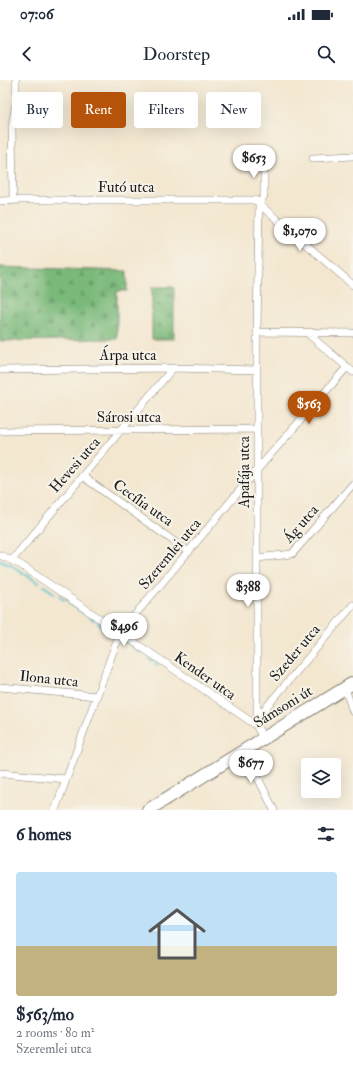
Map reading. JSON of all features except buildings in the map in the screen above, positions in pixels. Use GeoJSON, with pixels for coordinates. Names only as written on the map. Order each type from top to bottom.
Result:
{"type":"FeatureCollection","features":[{"type":"Feature","properties":{"kind":"main road","name":"Sámsoni út"},"geometry":{"type":"LineString","coordinates":[[148,810],[349,686]]}},
{"type":"Feature","properties":{"kind":"street"},"geometry":{"type":"LineString","coordinates":[[13,200],[12,126],[16,103],[16,80]]}},
{"type":"Feature","properties":{"kind":"street"},"geometry":{"type":"LineString","coordinates":[[313,158],[353,156]]}},
{"type":"Feature","properties":{"kind":"street","name":"Apafája utca"},"geometry":{"type":"LineString","coordinates":[[263,738],[256,722],[256,202],[264,196],[264,163]]}},
{"type":"Feature","properties":{"kind":"street","name":"Futó utca"},"geometry":{"type":"LineString","coordinates":[[0,201],[256,202]]}},
{"type":"Feature","properties":{"kind":"street"},"geometry":{"type":"LineString","coordinates":[[256,202],[353,285]]}},
{"type":"Feature","properties":{"kind":"street"},"geometry":{"type":"LineString","coordinates":[[257,332],[353,332]]}},
{"type":"Feature","properties":{"kind":"street"},"geometry":{"type":"LineString","coordinates":[[308,333],[350,369]]}},
{"type":"Feature","properties":{"kind":"street","name":"Árpa utca"},"geometry":{"type":"LineString","coordinates":[[0,370],[173,368],[257,370]]}},
{"type":"Feature","properties":{"kind":"street","name":"Hevesi utca"},"geometry":{"type":"LineString","coordinates":[[12,560],[173,368]]}},
{"type":"Feature","properties":{"kind":"street","name":"Szeremlei utca"},"geometry":{"type":"LineString","coordinates":[[55,810],[96,696],[121,634],[257,470],[350,369]]}},
{"type":"Feature","properties":{"kind":"street","name":"Sárosi utca"},"geometry":{"type":"LineString","coordinates":[[0,430],[257,429]]}},
{"type":"Feature","properties":{"kind":"street","name":"Cecília utca"},"geometry":{"type":"LineString","coordinates":[[82,476],[188,552]]}},
{"type":"Feature","properties":{"kind":"street","name":"Ág utca"},"geometry":{"type":"LineString","coordinates":[[257,558],[287,556],[292,554],[353,484]]}},
{"type":"Feature","properties":{"kind":"street","name":"Kender utca"},"geometry":{"type":"LineString","coordinates":[[0,555],[12,560],[121,634],[256,722]]}},
{"type":"Feature","properties":{"kind":"street","name":"Szeder utca"},"geometry":{"type":"LineString","coordinates":[[256,722],[353,605]]}},
{"type":"Feature","properties":{"kind":"street"},"geometry":{"type":"LineString","coordinates":[[349,686],[353,712]]}},
{"type":"Feature","properties":{"kind":"street","name":"Ilona utca"},"geometry":{"type":"LineString","coordinates":[[0,687],[96,696]]}},
{"type":"Feature","properties":{"kind":"street"},"geometry":{"type":"LineString","coordinates":[[244,750],[274,810]]}},
{"type":"Feature","properties":{"kind":"street"},"geometry":{"type":"LineString","coordinates":[[0,773],[66,779]]}},
{"type":"Feature","properties":{"kind":"green space"},"geometry":{"type":"Polygon","coordinates":[[[0,267],[127,271],[127,291],[117,291],[117,339],[0,341],[0,267]]]}},
{"type":"Feature","properties":{"kind":"green space"},"geometry":{"type":"Polygon","coordinates":[[[152,287],[174,287],[174,339],[152,339],[152,287]]]}},
{"type":"Feature","properties":{"kind":"waterway"},"geometry":{"type":"LineString","coordinates":[[0,560],[12,565]]}},
{"type":"Feature","properties":{"kind":"waterway"},"geometry":{"type":"LineString","coordinates":[[14,567],[39,583]]}},
{"type":"Feature","properties":{"kind":"waterway"},"geometry":{"type":"LineString","coordinates":[[44,586],[55,594]]}},
{"type":"Feature","properties":{"kind":"waterway"},"geometry":{"type":"LineString","coordinates":[[59,596],[64,600]]}},
{"type":"Feature","properties":{"kind":"waterway"},"geometry":{"type":"LineString","coordinates":[[68,603],[75,607]]}},
{"type":"Feature","properties":{"kind":"waterway"},"geometry":{"type":"LineString","coordinates":[[77,609],[81,611]]}},
{"type":"Feature","properties":{"kind":"waterway"},"geometry":{"type":"LineString","coordinates":[[82,612],[88,616]]}},
{"type":"Feature","properties":{"kind":"waterway"},"geometry":{"type":"LineString","coordinates":[[90,617],[94,620]]}},
{"type":"Feature","properties":{"kind":"waterway"},"geometry":{"type":"LineString","coordinates":[[97,622],[112,633]]}},
{"type":"Feature","properties":{"kind":"waterway"},"geometry":{"type":"LineString","coordinates":[[126,642],[141,653]]}}]}
